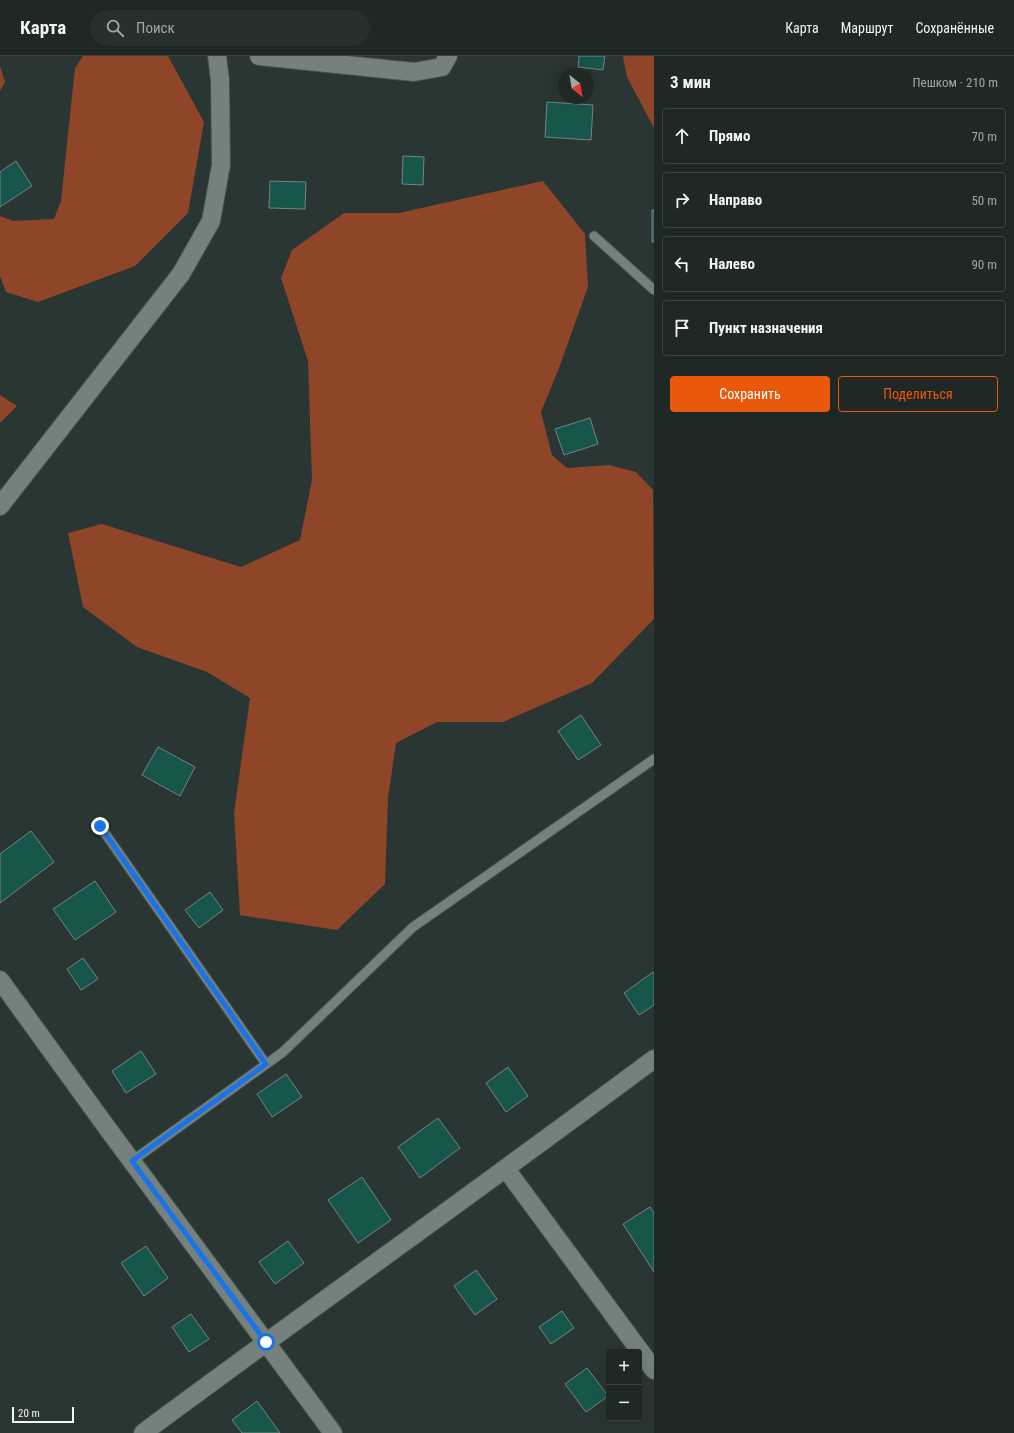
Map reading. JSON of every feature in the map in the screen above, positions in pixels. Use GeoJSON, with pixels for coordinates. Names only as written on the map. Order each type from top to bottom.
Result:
{"type":"FeatureCollection","features":[{"type":"Feature","properties":{"kind":"street"},"geometry":{"type":"LineString","coordinates":[[0,506],[181,274],[211,221],[221,164],[220,80],[217,56]]}},
{"type":"Feature","properties":{"kind":"street"},"geometry":{"type":"LineString","coordinates":[[259,56],[414,72],[442,67],[448,56]]}},
{"type":"Feature","properties":{"kind":"street"},"geometry":{"type":"LineString","coordinates":[[0,980],[333,1433]]}},
{"type":"Feature","properties":{"kind":"street"},"geometry":{"type":"LineString","coordinates":[[143,1433],[266,1342],[506,1169],[654,1059]]}},
{"type":"Feature","properties":{"kind":"street"},"geometry":{"type":"LineString","coordinates":[[506,1169],[654,1370]]}},
{"type":"Feature","properties":{"kind":"lane"},"geometry":{"type":"LineString","coordinates":[[594,236],[654,290]]}},
{"type":"Feature","properties":{"kind":"lane"},"geometry":{"type":"LineString","coordinates":[[132,1161],[283,1052],[413,927],[654,759]]}},
{"type":"Feature","properties":{"kind":"lane"},"geometry":{"type":"LineString","coordinates":[[100,826],[266,1064]]}},
{"type":"Feature","properties":{"kind":"shaded area"},"geometry":{"type":"Polygon","coordinates":[[[83,56],[168,56],[204,122],[188,213],[135,266],[38,302],[6,292],[0,276],[0,216],[13,221],[54,219],[61,201],[75,68],[83,56]]]}},
{"type":"Feature","properties":{"kind":"shaded area"},"geometry":{"type":"Polygon","coordinates":[[[623,56],[654,56],[654,128],[627,77],[623,56]]]}},
{"type":"Feature","properties":{"kind":"shaded area"},"geometry":{"type":"Polygon","coordinates":[[[0,66],[5,82],[0,91],[0,66]]]}},
{"type":"Feature","properties":{"kind":"shaded area"},"geometry":{"type":"Polygon","coordinates":[[[543,181],[585,234],[588,287],[559,368],[541,412],[552,455],[567,468],[609,465],[636,472],[653,490],[654,619],[592,683],[503,722],[437,722],[396,743],[388,798],[385,884],[337,930],[240,915],[234,813],[250,698],[207,672],[137,647],[83,607],[68,533],[102,524],[241,567],[300,540],[312,480],[308,361],[281,278],[292,250],[344,213],[399,213],[543,181]]]}},
{"type":"Feature","properties":{"kind":"shaded area"},"geometry":{"type":"Polygon","coordinates":[[[0,395],[17,406],[0,423],[0,395]]]}},
{"type":"Feature","properties":{"kind":"building"},"geometry":{"type":"Polygon","coordinates":[[[579,56],[605,56],[603,70],[578,67],[579,56]]]}},
{"type":"Feature","properties":{"kind":"building"},"geometry":{"type":"Polygon","coordinates":[[[547,102],[558,103],[558,104],[593,105],[591,140],[545,137],[547,102]]]}},
{"type":"Feature","properties":{"kind":"building"},"geometry":{"type":"Polygon","coordinates":[[[403,156],[424,157],[423,185],[402,184],[403,156]]]}},
{"type":"Feature","properties":{"kind":"building"},"geometry":{"type":"Polygon","coordinates":[[[16,161],[32,186],[0,207],[0,172],[16,161]]]}},
{"type":"Feature","properties":{"kind":"building"},"geometry":{"type":"Polygon","coordinates":[[[270,181],[306,182],[305,209],[269,208],[270,181]]]}},
{"type":"Feature","properties":{"kind":"building"},"geometry":{"type":"Polygon","coordinates":[[[652,210],[654,210],[654,242],[652,242],[652,210]]]}},
{"type":"Feature","properties":{"kind":"building"},"geometry":{"type":"Polygon","coordinates":[[[590,418],[598,444],[564,455],[555,429],[590,418]]]}},
{"type":"Feature","properties":{"kind":"building"},"geometry":{"type":"Polygon","coordinates":[[[581,715],[601,745],[578,760],[558,731],[581,715]]]}},
{"type":"Feature","properties":{"kind":"building"},"geometry":{"type":"Polygon","coordinates":[[[158,747],[195,767],[180,796],[142,775],[158,747]]]}},
{"type":"Feature","properties":{"kind":"building"},"geometry":{"type":"Polygon","coordinates":[[[31,831],[54,862],[0,903],[0,854],[31,831]]]}},
{"type":"Feature","properties":{"kind":"building"},"geometry":{"type":"Polygon","coordinates":[[[95,881],[116,912],[75,940],[53,909],[95,881]]]}},
{"type":"Feature","properties":{"kind":"building"},"geometry":{"type":"Polygon","coordinates":[[[210,892],[223,910],[199,928],[185,910],[210,892]]]}},
{"type":"Feature","properties":{"kind":"building"},"geometry":{"type":"Polygon","coordinates":[[[83,958],[98,979],[81,990],[67,969],[83,958]]]}},
{"type":"Feature","properties":{"kind":"building"},"geometry":{"type":"Polygon","coordinates":[[[653,972],[654,1005],[639,1015],[624,993],[653,972]]]}},
{"type":"Feature","properties":{"kind":"building"},"geometry":{"type":"Polygon","coordinates":[[[141,1051],[156,1074],[126,1093],[112,1071],[141,1051]]]}},
{"type":"Feature","properties":{"kind":"building"},"geometry":{"type":"Polygon","coordinates":[[[508,1067],[528,1096],[506,1112],[486,1083],[508,1067]]]}},
{"type":"Feature","properties":{"kind":"building"},"geometry":{"type":"Polygon","coordinates":[[[286,1074],[302,1097],[272,1117],[257,1094],[286,1074]]]}},
{"type":"Feature","properties":{"kind":"building"},"geometry":{"type":"Polygon","coordinates":[[[438,1118],[460,1148],[420,1178],[398,1147],[438,1118]]]}},
{"type":"Feature","properties":{"kind":"building"},"geometry":{"type":"Polygon","coordinates":[[[362,1177],[391,1220],[358,1243],[328,1200],[362,1177]]]}},
{"type":"Feature","properties":{"kind":"building"},"geometry":{"type":"Polygon","coordinates":[[[650,1207],[654,1213],[654,1272],[623,1224],[650,1207]]]}},
{"type":"Feature","properties":{"kind":"building"},"geometry":{"type":"Polygon","coordinates":[[[288,1241],[304,1263],[275,1284],[259,1262],[288,1241]]]}},
{"type":"Feature","properties":{"kind":"building"},"geometry":{"type":"Polygon","coordinates":[[[146,1246],[168,1278],[144,1296],[121,1263],[146,1246]]]}},
{"type":"Feature","properties":{"kind":"building"},"geometry":{"type":"Polygon","coordinates":[[[476,1270],[497,1299],[475,1315],[454,1286],[476,1270]]]}},
{"type":"Feature","properties":{"kind":"building"},"geometry":{"type":"Polygon","coordinates":[[[562,1311],[574,1328],[551,1344],[539,1327],[562,1311]]]}},
{"type":"Feature","properties":{"kind":"building"},"geometry":{"type":"Polygon","coordinates":[[[191,1314],[209,1339],[189,1352],[172,1327],[191,1314]]]}},
{"type":"Feature","properties":{"kind":"building"},"geometry":{"type":"Polygon","coordinates":[[[587,1368],[606,1393],[606,1397],[586,1412],[565,1384],[587,1368]]]}},
{"type":"Feature","properties":{"kind":"building"},"geometry":{"type":"Polygon","coordinates":[[[257,1401],[280,1433],[242,1433],[232,1420],[257,1401]]]}},
{"type":"Feature","properties":{"kind":"route"},"geometry":{"type":"LineString","coordinates":[[100,826],[266,1064],[132,1161],[266,1342]]}}]}
